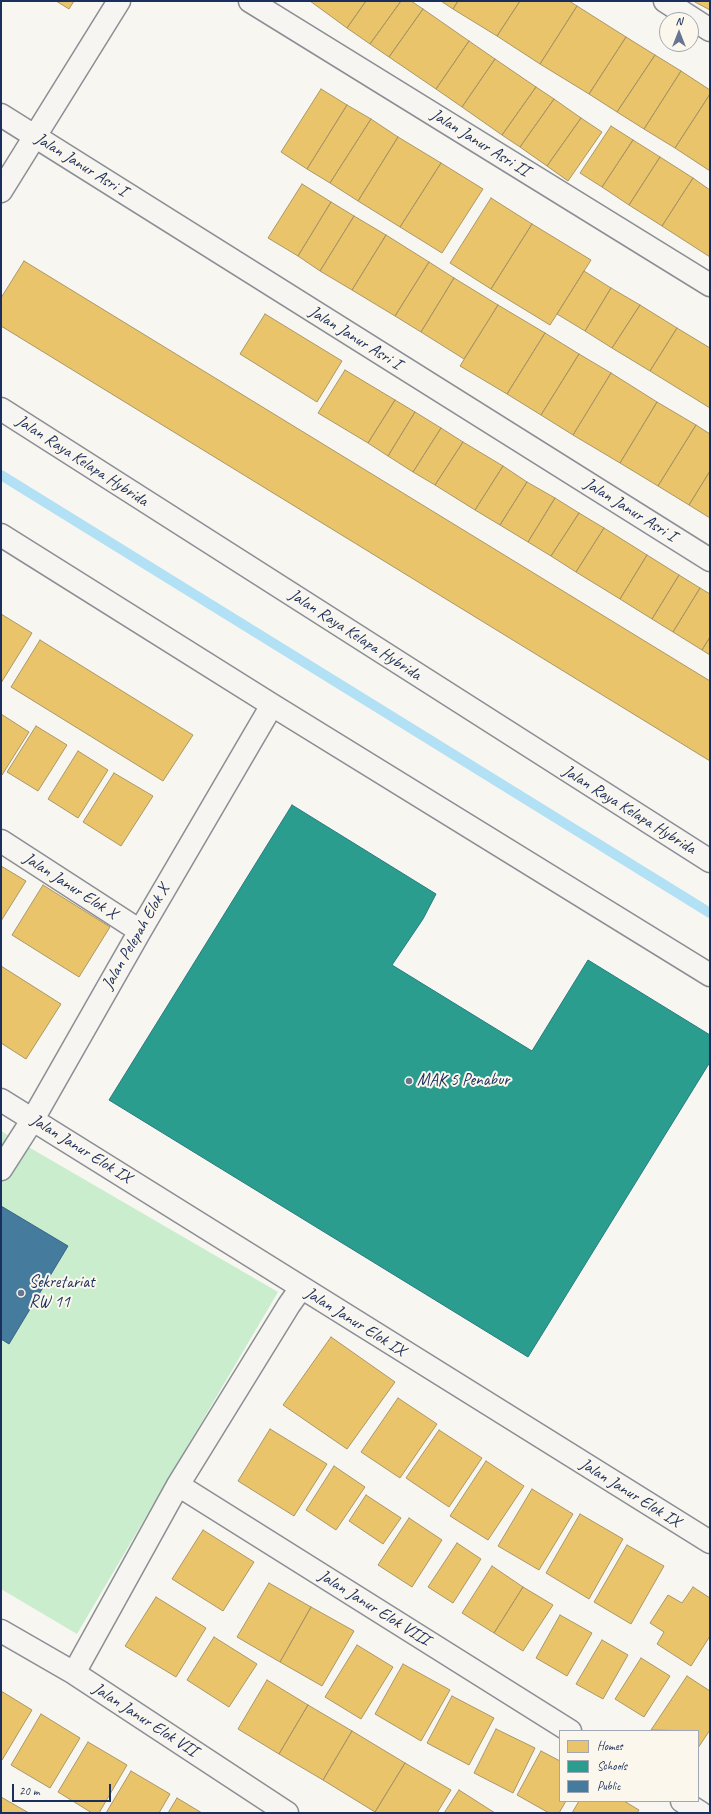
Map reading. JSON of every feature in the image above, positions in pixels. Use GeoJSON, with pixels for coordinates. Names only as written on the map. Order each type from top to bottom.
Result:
{"type":"FeatureCollection","features":[{"type":"Feature","properties":{"kind":"street"},"geometry":{"type":"LineString","coordinates":[[1,191],[119,1]]}},
{"type":"Feature","properties":{"kind":"street","name":"Jalan Janur Asri II"},"geometry":{"type":"LineString","coordinates":[[250,1],[710,285]]}},
{"type":"Feature","properties":{"kind":"street"},"geometry":{"type":"LineString","coordinates":[[665,1],[710,30]]}},
{"type":"Feature","properties":{"kind":"street","name":"Jalan Janur Asri I"},"geometry":{"type":"LineString","coordinates":[[1,115],[710,560]]}},
{"type":"Feature","properties":{"kind":"street","name":"Jalan Raya Kelapa Hybrida"},"geometry":{"type":"LineString","coordinates":[[1,409],[710,861]]}},
{"type":"Feature","properties":{"kind":"street"},"geometry":{"type":"LineString","coordinates":[[1,535],[272,706],[710,974]]}},
{"type":"Feature","properties":{"kind":"street","name":"Jalan Pelepah Elok X"},"geometry":{"type":"LineString","coordinates":[[1,1169],[33,1119],[140,930],[272,706]]}},
{"type":"Feature","properties":{"kind":"street","name":"Jalan Janur Elok X"},"geometry":{"type":"LineString","coordinates":[[1,842],[140,930]]}},
{"type":"Feature","properties":{"kind":"street","name":"Jalan Janur Elok IX"},"geometry":{"type":"LineString","coordinates":[[1,1100],[710,1542]]}},
{"type":"Feature","properties":{"kind":"street"},"geometry":{"type":"LineString","coordinates":[[74,1673],[178,1485],[301,1288]]}},
{"type":"Feature","properties":{"kind":"street","name":"Jalan Janur Elok VIII"},"geometry":{"type":"LineString","coordinates":[[178,1485],[568,1730]]}},
{"type":"Feature","properties":{"kind":"street","name":"Jalan Janur Elok VII"},"geometry":{"type":"LineString","coordinates":[[1,1630],[74,1673],[287,1813]]}},
{"type":"Feature","properties":{"kind":"street"},"geometry":{"type":"LineString","coordinates":[[684,1802],[701,1813]]}},
{"type":"Feature","properties":{"kind":"green space"},"geometry":{"type":"Polygon","coordinates":[[[1,1131],[278,1292],[77,1634],[1,1589],[1,1131]]]}},
{"type":"Feature","properties":{"kind":"building: Homes"},"geometry":{"type":"Polygon","coordinates":[[[56,1],[74,1],[69,9],[56,1]]]}},
{"type":"Feature","properties":{"kind":"building: Homes"},"geometry":{"type":"Polygon","coordinates":[[[310,1],[366,1],[347,28],[310,1]]]}},
{"type":"Feature","properties":{"kind":"building: Homes"},"geometry":{"type":"Polygon","coordinates":[[[366,1],[401,1],[370,44],[347,28],[366,1]]]}},
{"type":"Feature","properties":{"kind":"building: Homes"},"geometry":{"type":"Polygon","coordinates":[[[401,1],[411,1],[423,9],[389,57],[370,44],[401,1]]]}},
{"type":"Feature","properties":{"kind":"building: Homes"},"geometry":{"type":"Polygon","coordinates":[[[441,1],[458,1],[453,9],[441,1]]]}},
{"type":"Feature","properties":{"kind":"building: Homes"},"geometry":{"type":"Polygon","coordinates":[[[458,1],[520,1],[497,36],[453,9],[458,1]]]}},
{"type":"Feature","properties":{"kind":"building: Homes"},"geometry":{"type":"Polygon","coordinates":[[[520,1],[569,1],[577,6],[540,64],[497,36],[520,1]]]}},
{"type":"Feature","properties":{"kind":"building: Homes"},"geometry":{"type":"Polygon","coordinates":[[[693,1],[710,1],[710,10],[693,1]]]}},
{"type":"Feature","properties":{"kind":"building: Homes"},"geometry":{"type":"Polygon","coordinates":[[[577,6],[626,37],[589,94],[540,64],[577,6]]]}},
{"type":"Feature","properties":{"kind":"building: Homes"},"geometry":{"type":"Polygon","coordinates":[[[423,9],[469,41],[436,89],[389,57],[423,9]]]}},
{"type":"Feature","properties":{"kind":"building: Homes"},"geometry":{"type":"Polygon","coordinates":[[[626,37],[655,55],[617,112],[589,94],[626,37]]]}},
{"type":"Feature","properties":{"kind":"building: Homes"},"geometry":{"type":"Polygon","coordinates":[[[469,41],[495,59],[462,107],[436,89],[469,41]]]}},
{"type":"Feature","properties":{"kind":"building: Homes"},"geometry":{"type":"Polygon","coordinates":[[[655,55],[681,71],[644,129],[617,112],[655,55]]]}},
{"type":"Feature","properties":{"kind":"building: Homes"},"geometry":{"type":"Polygon","coordinates":[[[495,59],[536,87],[502,135],[462,107],[495,59]]]}},
{"type":"Feature","properties":{"kind":"building: Homes"},"geometry":{"type":"Polygon","coordinates":[[[681,71],[710,90],[710,94],[675,148],[644,129],[681,71]]]}},
{"type":"Feature","properties":{"kind":"building: Homes"},"geometry":{"type":"Polygon","coordinates":[[[536,87],[554,99],[520,147],[502,135],[536,87]]]}},
{"type":"Feature","properties":{"kind":"building: Homes"},"geometry":{"type":"Polygon","coordinates":[[[321,89],[347,105],[307,169],[281,152],[321,89]]]}},
{"type":"Feature","properties":{"kind":"building: Homes"},"geometry":{"type":"Polygon","coordinates":[[[710,94],[710,171],[675,148],[710,94]]]}},
{"type":"Feature","properties":{"kind":"building: Homes"},"geometry":{"type":"Polygon","coordinates":[[[554,99],[581,118],[547,166],[520,147],[554,99]]]}},
{"type":"Feature","properties":{"kind":"building: Homes"},"geometry":{"type":"Polygon","coordinates":[[[347,105],[371,119],[330,183],[307,169],[347,105]]]}},
{"type":"Feature","properties":{"kind":"building: Homes"},"geometry":{"type":"Polygon","coordinates":[[[581,118],[602,132],[568,181],[547,166],[581,118]]]}},
{"type":"Feature","properties":{"kind":"building: Homes"},"geometry":{"type":"Polygon","coordinates":[[[371,119],[398,137],[358,201],[330,183],[371,119]]]}},
{"type":"Feature","properties":{"kind":"building: Homes"},"geometry":{"type":"Polygon","coordinates":[[[611,126],[633,140],[602,187],[580,173],[611,126]]]}},
{"type":"Feature","properties":{"kind":"building: Homes"},"geometry":{"type":"Polygon","coordinates":[[[398,137],[441,163],[400,227],[358,201],[398,137]]]}},
{"type":"Feature","properties":{"kind":"building: Homes"},"geometry":{"type":"Polygon","coordinates":[[[633,140],[660,157],[629,205],[602,187],[633,140]]]}},
{"type":"Feature","properties":{"kind":"building: Homes"},"geometry":{"type":"Polygon","coordinates":[[[660,157],[693,178],[662,226],[629,205],[660,157]]]}},
{"type":"Feature","properties":{"kind":"building: Homes"},"geometry":{"type":"Polygon","coordinates":[[[441,163],[483,189],[442,253],[400,227],[441,163]]]}},
{"type":"Feature","properties":{"kind":"building: Homes"},"geometry":{"type":"Polygon","coordinates":[[[693,178],[710,190],[710,257],[662,226],[693,178]]]}},
{"type":"Feature","properties":{"kind":"building: Homes"},"geometry":{"type":"Polygon","coordinates":[[[302,184],[331,202],[298,256],[268,238],[302,184]]]}},
{"type":"Feature","properties":{"kind":"building: Homes"},"geometry":{"type":"Polygon","coordinates":[[[491,198],[532,224],[491,289],[450,263],[491,198]]]}},
{"type":"Feature","properties":{"kind":"building: Homes"},"geometry":{"type":"Polygon","coordinates":[[[331,202],[354,216],[320,271],[298,256],[331,202]]]}},
{"type":"Feature","properties":{"kind":"building: Homes"},"geometry":{"type":"Polygon","coordinates":[[[354,216],[386,235],[352,290],[320,271],[354,216]]]}},
{"type":"Feature","properties":{"kind":"building: Homes"},"geometry":{"type":"Polygon","coordinates":[[[532,224],[591,260],[550,325],[491,289],[532,224]]]}},
{"type":"Feature","properties":{"kind":"building: Homes"},"geometry":{"type":"Polygon","coordinates":[[[386,235],[429,262],[395,316],[352,290],[386,235]]]}},
{"type":"Feature","properties":{"kind":"building: Homes"},"geometry":{"type":"Polygon","coordinates":[[[24,261],[710,681],[710,761],[1,326],[1,298],[24,261]]]}},
{"type":"Feature","properties":{"kind":"building: Homes"},"geometry":{"type":"Polygon","coordinates":[[[429,262],[454,278],[421,332],[395,316],[429,262]]]}},
{"type":"Feature","properties":{"kind":"building: Homes"},"geometry":{"type":"Polygon","coordinates":[[[584,271],[611,288],[585,331],[557,314],[584,271]]]}},
{"type":"Feature","properties":{"kind":"building: Homes"},"geometry":{"type":"Polygon","coordinates":[[[454,278],[498,305],[464,359],[421,332],[454,278]]]}},
{"type":"Feature","properties":{"kind":"building: Homes"},"geometry":{"type":"Polygon","coordinates":[[[611,288],[640,305],[612,348],[585,331],[611,288]]]}},
{"type":"Feature","properties":{"kind":"building: Homes"},"geometry":{"type":"Polygon","coordinates":[[[498,305],[545,333],[507,394],[460,366],[498,305]]]}},
{"type":"Feature","properties":{"kind":"building: Homes"},"geometry":{"type":"Polygon","coordinates":[[[640,305],[677,328],[650,371],[612,348],[640,305]]]}},
{"type":"Feature","properties":{"kind":"building: Homes"},"geometry":{"type":"Polygon","coordinates":[[[265,314],[342,361],[317,402],[240,354],[265,314]]]}},
{"type":"Feature","properties":{"kind":"building: Homes"},"geometry":{"type":"Polygon","coordinates":[[[677,328],[710,348],[710,408],[650,371],[677,328]]]}},
{"type":"Feature","properties":{"kind":"building: Homes"},"geometry":{"type":"Polygon","coordinates":[[[545,333],[579,354],[541,415],[507,394],[545,333]]]}},
{"type":"Feature","properties":{"kind":"building: Homes"},"geometry":{"type":"Polygon","coordinates":[[[579,354],[611,373],[573,435],[541,415],[579,354]]]}},
{"type":"Feature","properties":{"kind":"building: Homes"},"geometry":{"type":"Polygon","coordinates":[[[345,370],[395,400],[368,443],[318,413],[345,370]]]}},
{"type":"Feature","properties":{"kind":"building: Homes"},"geometry":{"type":"Polygon","coordinates":[[[611,373],[657,402],[620,463],[573,435],[611,373]]]}},
{"type":"Feature","properties":{"kind":"building: Homes"},"geometry":{"type":"Polygon","coordinates":[[[395,400],[415,412],[388,456],[368,443],[395,400]]]}},
{"type":"Feature","properties":{"kind":"building: Homes"},"geometry":{"type":"Polygon","coordinates":[[[657,402],[696,425],[658,486],[620,463],[657,402]]]}},
{"type":"Feature","properties":{"kind":"building: Homes"},"geometry":{"type":"Polygon","coordinates":[[[415,412],[441,428],[413,472],[388,456],[415,412]]]}},
{"type":"Feature","properties":{"kind":"building: Homes"},"geometry":{"type":"Polygon","coordinates":[[[696,425],[710,434],[710,471],[689,505],[658,486],[696,425]]]}},
{"type":"Feature","properties":{"kind":"building: Homes"},"geometry":{"type":"Polygon","coordinates":[[[441,428],[463,442],[435,485],[413,472],[441,428]]]}},
{"type":"Feature","properties":{"kind":"building: Homes"},"geometry":{"type":"Polygon","coordinates":[[[463,442],[503,466],[475,510],[435,485],[463,442]]]}},
{"type":"Feature","properties":{"kind":"building: Homes"},"geometry":{"type":"Polygon","coordinates":[[[503,466],[527,482],[500,525],[475,510],[503,466]]]}},
{"type":"Feature","properties":{"kind":"building: Homes"},"geometry":{"type":"Polygon","coordinates":[[[710,471],[710,518],[689,505],[710,471]]]}},
{"type":"Feature","properties":{"kind":"building: Homes"},"geometry":{"type":"Polygon","coordinates":[[[527,482],[555,498],[528,542],[500,525],[527,482]]]}},
{"type":"Feature","properties":{"kind":"building: Homes"},"geometry":{"type":"Polygon","coordinates":[[[555,498],[579,513],[551,556],[528,542],[555,498]]]}},
{"type":"Feature","properties":{"kind":"building: Homes"},"geometry":{"type":"Polygon","coordinates":[[[579,513],[604,528],[576,572],[551,556],[579,513]]]}},
{"type":"Feature","properties":{"kind":"building: Homes"},"geometry":{"type":"Polygon","coordinates":[[[604,528],[647,555],[620,599],[576,572],[604,528]]]}},
{"type":"Feature","properties":{"kind":"building: Homes"},"geometry":{"type":"Polygon","coordinates":[[[647,555],[679,575],[652,619],[620,599],[647,555]]]}},
{"type":"Feature","properties":{"kind":"building: Homes"},"geometry":{"type":"Polygon","coordinates":[[[679,575],[700,588],[673,632],[652,619],[679,575]]]}},
{"type":"Feature","properties":{"kind":"building: Homes"},"geometry":{"type":"Polygon","coordinates":[[[700,588],[710,594],[710,637],[702,650],[673,632],[700,588]]]}},
{"type":"Feature","properties":{"kind":"building: Homes"},"geometry":{"type":"Polygon","coordinates":[[[1,614],[32,633],[1,683],[1,614]]]}},
{"type":"Feature","properties":{"kind":"building: Homes"},"geometry":{"type":"Polygon","coordinates":[[[710,637],[710,655],[702,650],[710,637]]]}},
{"type":"Feature","properties":{"kind":"building: Homes"},"geometry":{"type":"Polygon","coordinates":[[[40,640],[193,735],[163,781],[11,687],[40,640]]]}},
{"type":"Feature","properties":{"kind":"building: Homes"},"geometry":{"type":"Polygon","coordinates":[[[1,714],[29,732],[2,775],[1,774],[1,714]]]}},
{"type":"Feature","properties":{"kind":"building: Homes"},"geometry":{"type":"Polygon","coordinates":[[[36,726],[67,745],[38,791],[7,772],[36,726]]]}},
{"type":"Feature","properties":{"kind":"building: Homes"},"geometry":{"type":"Polygon","coordinates":[[[78,751],[108,770],[78,818],[48,799],[78,751]]]}},
{"type":"Feature","properties":{"kind":"building: Homes"},"geometry":{"type":"Polygon","coordinates":[[[114,773],[153,796],[121,846],[83,822],[114,773]]]}},
{"type":"Feature","properties":{"kind":"building: Homes"},"geometry":{"type":"Polygon","coordinates":[[[1,866],[26,881],[1,921],[1,866]]]}},
{"type":"Feature","properties":{"kind":"building: Homes"},"geometry":{"type":"Polygon","coordinates":[[[43,885],[110,927],[79,977],[12,935],[43,885]]]}},
{"type":"Feature","properties":{"kind":"building: Homes"},"geometry":{"type":"Polygon","coordinates":[[[1,966],[61,1004],[26,1059],[1,1043],[1,966]]]}},
{"type":"Feature","properties":{"kind":"building: Homes"},"geometry":{"type":"Polygon","coordinates":[[[331,1337],[395,1382],[347,1449],[283,1405],[331,1337]]]}},
{"type":"Feature","properties":{"kind":"building: Homes"},"geometry":{"type":"Polygon","coordinates":[[[398,1398],[437,1424],[400,1478],[361,1452],[398,1398]]]}},
{"type":"Feature","properties":{"kind":"building: Homes"},"geometry":{"type":"Polygon","coordinates":[[[270,1429],[327,1464],[294,1516],[238,1481],[270,1429]]]}},
{"type":"Feature","properties":{"kind":"building: Homes"},"geometry":{"type":"Polygon","coordinates":[[[439,1430],[482,1458],[449,1507],[406,1478],[439,1430]]]}},
{"type":"Feature","properties":{"kind":"building: Homes"},"geometry":{"type":"Polygon","coordinates":[[[486,1461],[524,1486],[488,1540],[450,1516],[486,1461]]]}},
{"type":"Feature","properties":{"kind":"building: Homes"},"geometry":{"type":"Polygon","coordinates":[[[334,1466],[365,1487],[336,1530],[306,1510],[334,1466]]]}},
{"type":"Feature","properties":{"kind":"building: Homes"},"geometry":{"type":"Polygon","coordinates":[[[532,1489],[573,1514],[539,1570],[498,1546],[532,1489]]]}},
{"type":"Feature","properties":{"kind":"building: Homes"},"geometry":{"type":"Polygon","coordinates":[[[366,1495],[401,1518],[383,1544],[349,1521],[366,1495]]]}},
{"type":"Feature","properties":{"kind":"building: Homes"},"geometry":{"type":"Polygon","coordinates":[[[580,1514],[623,1539],[589,1599],[546,1573],[580,1514]]]}},
{"type":"Feature","properties":{"kind":"building: Homes"},"geometry":{"type":"Polygon","coordinates":[[[409,1518],[442,1540],[412,1587],[378,1565],[409,1518]]]}},
{"type":"Feature","properties":{"kind":"building: Homes"},"geometry":{"type":"Polygon","coordinates":[[[203,1530],[254,1562],[223,1611],[172,1579],[203,1530]]]}},
{"type":"Feature","properties":{"kind":"building: Homes"},"geometry":{"type":"Polygon","coordinates":[[[457,1543],[481,1559],[453,1603],[428,1587],[457,1543]]]}},
{"type":"Feature","properties":{"kind":"building: Homes"},"geometry":{"type":"Polygon","coordinates":[[[627,1545],[664,1566],[631,1624],[594,1602],[627,1545]]]}},
{"type":"Feature","properties":{"kind":"building: Homes"},"geometry":{"type":"Polygon","coordinates":[[[492,1566],[523,1587],[494,1633],[462,1613],[492,1566]]]}},
{"type":"Feature","properties":{"kind":"building: Homes"},"geometry":{"type":"Polygon","coordinates":[[[269,1583],[311,1607],[280,1662],[237,1637],[269,1583]]]}},
{"type":"Feature","properties":{"kind":"building: Homes"},"geometry":{"type":"Polygon","coordinates":[[[523,1587],[553,1605],[523,1651],[494,1633],[523,1587]]]}},
{"type":"Feature","properties":{"kind":"building: Homes"},"geometry":{"type":"Polygon","coordinates":[[[693,1587],[710,1598],[710,1636],[691,1666],[657,1644],[664,1632],[650,1623],[668,1595],[682,1603],[693,1587]]]}},
{"type":"Feature","properties":{"kind":"building: Homes"},"geometry":{"type":"Polygon","coordinates":[[[156,1597],[206,1628],[176,1677],[125,1646],[156,1597]]]}},
{"type":"Feature","properties":{"kind":"building: Homes"},"geometry":{"type":"Polygon","coordinates":[[[311,1607],[354,1631],[322,1686],[280,1662],[311,1607]]]}},
{"type":"Feature","properties":{"kind":"building: Homes"},"geometry":{"type":"Polygon","coordinates":[[[560,1615],[592,1633],[567,1676],[536,1658],[560,1615]]]}},
{"type":"Feature","properties":{"kind":"building: Homes"},"geometry":{"type":"Polygon","coordinates":[[[214,1637],[257,1664],[229,1707],[187,1680],[214,1637]]]}},
{"type":"Feature","properties":{"kind":"building: Homes"},"geometry":{"type":"Polygon","coordinates":[[[602,1640],[628,1655],[603,1699],[576,1684],[602,1640]]]}},
{"type":"Feature","properties":{"kind":"building: Homes"},"geometry":{"type":"Polygon","coordinates":[[[357,1645],[393,1667],[361,1719],[325,1697],[357,1645]]]}},
{"type":"Feature","properties":{"kind":"building: Homes"},"geometry":{"type":"Polygon","coordinates":[[[641,1658],[670,1676],[644,1717],[615,1699],[641,1658]]]}},
{"type":"Feature","properties":{"kind":"building: Homes"},"geometry":{"type":"Polygon","coordinates":[[[403,1664],[450,1690],[421,1741],[375,1714],[403,1664]]]}},
{"type":"Feature","properties":{"kind":"building: Homes"},"geometry":{"type":"Polygon","coordinates":[[[687,1676],[710,1691],[710,1730],[699,1746],[699,1730],[651,1730],[687,1676]]]}},
{"type":"Feature","properties":{"kind":"building: Homes"},"geometry":{"type":"Polygon","coordinates":[[[267,1680],[308,1705],[279,1754],[238,1729],[267,1680]]]}},
{"type":"Feature","properties":{"kind":"building: Homes"},"geometry":{"type":"Polygon","coordinates":[[[1,1691],[32,1710],[2,1760],[1,1759],[1,1691]]]}},
{"type":"Feature","properties":{"kind":"building: Homes"},"geometry":{"type":"Polygon","coordinates":[[[452,1696],[494,1718],[469,1765],[427,1743],[452,1696]]]}},
{"type":"Feature","properties":{"kind":"building: Homes"},"geometry":{"type":"Polygon","coordinates":[[[308,1705],[352,1731],[323,1780],[279,1754],[308,1705]]]}},
{"type":"Feature","properties":{"kind":"building: Homes"},"geometry":{"type":"Polygon","coordinates":[[[41,1714],[80,1738],[50,1788],[11,1765],[41,1714]]]}},
{"type":"Feature","properties":{"kind":"building: Homes"},"geometry":{"type":"Polygon","coordinates":[[[496,1729],[535,1748],[513,1793],[474,1773],[496,1729]]]}},
{"type":"Feature","properties":{"kind":"building: Homes"},"geometry":{"type":"Polygon","coordinates":[[[352,1731],[405,1763],[375,1812],[323,1780],[352,1731]]]}},
{"type":"Feature","properties":{"kind":"building: Homes"},"geometry":{"type":"Polygon","coordinates":[[[88,1742],[127,1765],[99,1813],[92,1813],[58,1792],[88,1742]]]}},
{"type":"Feature","properties":{"kind":"building: Homes"},"geometry":{"type":"Polygon","coordinates":[[[541,1751],[559,1760],[559,1802],[565,1802],[559,1813],[549,1813],[517,1795],[541,1751]]]}},
{"type":"Feature","properties":{"kind":"building: Homes"},"geometry":{"type":"Polygon","coordinates":[[[405,1763],[451,1790],[437,1813],[375,1812],[405,1763]]]}},
{"type":"Feature","properties":{"kind":"building: Homes"},"geometry":{"type":"Polygon","coordinates":[[[131,1771],[170,1794],[159,1813],[106,1813],[131,1771]]]}},
{"type":"Feature","properties":{"kind":"building: Homes"},"geometry":{"type":"Polygon","coordinates":[[[459,1790],[495,1813],[444,1813],[459,1790]]]}},
{"type":"Feature","properties":{"kind":"building: Homes"},"geometry":{"type":"Polygon","coordinates":[[[1,1797],[29,1813],[1,1813],[1,1797]]]}},
{"type":"Feature","properties":{"kind":"building: Homes"},"geometry":{"type":"Polygon","coordinates":[[[177,1798],[202,1813],[168,1813],[177,1798]]]}},
{"type":"Feature","properties":{"kind":"building: Homes"},"geometry":{"type":"Polygon","coordinates":[[[578,1802],[626,1802],[639,1810],[637,1813],[572,1813],[578,1802]]]}},
{"type":"Feature","properties":{"kind":"building: Schools","name":"MAK 5 Penabur"},"geometry":{"type":"Polygon","coordinates":[[[292,805],[436,894],[423,919],[392,965],[532,1051],[588,960],[710,1035],[710,1062],[528,1357],[109,1100],[292,805]]]}},
{"type":"Feature","properties":{"kind":"building: Public","name":"Sekretariat RW 11"},"geometry":{"type":"Polygon","coordinates":[[[1,1206],[68,1246],[9,1344],[1,1339],[1,1206]]]}},
{"type":"Feature","properties":{"kind":"waterway"},"geometry":{"type":"LineString","coordinates":[[1,475],[710,913]]}},
{"type":"Feature","properties":{"kind":"place","name":"MAK 5 Penabur"},"geometry":{"type":"Point","coordinates":[409,1081]}},
{"type":"Feature","properties":{"kind":"place","name":"Sekretariat RW 11"},"geometry":{"type":"Point","coordinates":[21,1293]}}]}
